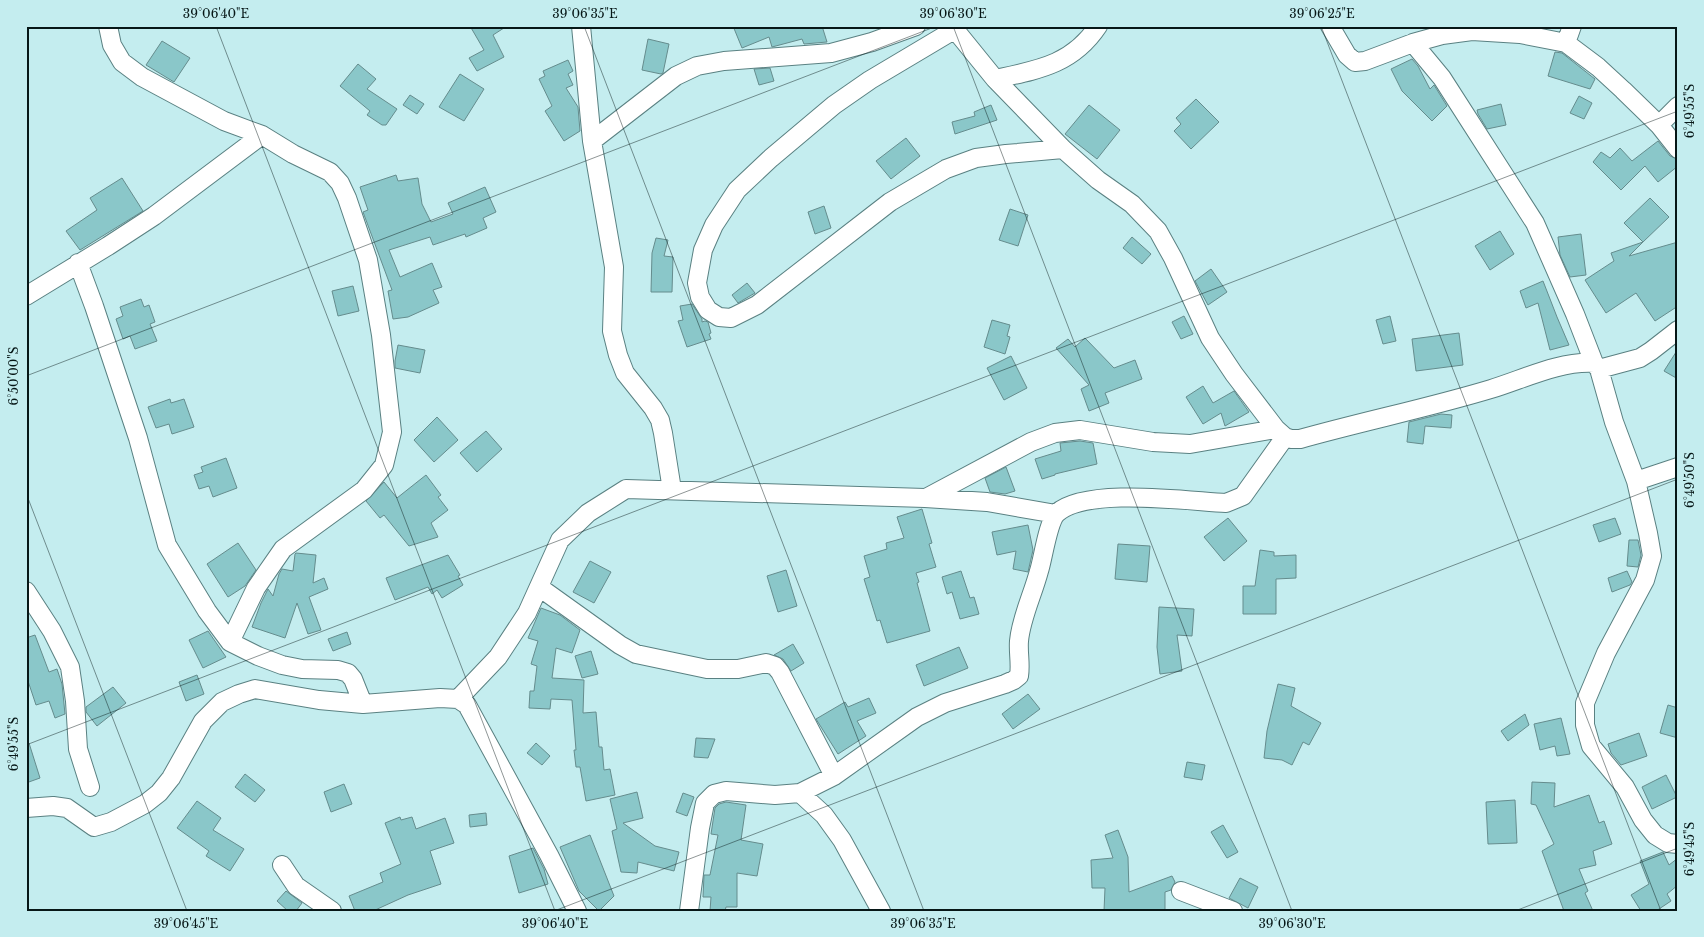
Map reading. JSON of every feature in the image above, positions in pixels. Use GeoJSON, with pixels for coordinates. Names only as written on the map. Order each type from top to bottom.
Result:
{"type":"FeatureCollection","features":[{"type":"Feature","properties":{"kind":"street"},"geometry":{"type":"LineString","coordinates":[[108,26],[112,45],[122,62],[142,77],[224,121],[262,135],[292,154],[330,172],[340,183],[347,198],[368,260],[381,336],[392,432],[384,465],[364,490],[283,549],[256,588],[230,642]]}},
{"type":"Feature","properties":{"kind":"street"},"geometry":{"type":"LineString","coordinates":[[581,26],[592,141],[614,267],[612,330],[624,373],[654,408],[660,420],[672,490]]}},
{"type":"Feature","properties":{"kind":"street"},"geometry":{"type":"LineString","coordinates":[[592,141],[676,76],[697,66],[724,61],[831,54],[916,26]]}},
{"type":"Feature","properties":{"kind":"street"},"geometry":{"type":"LineString","coordinates":[[995,79],[1048,67],[1081,46],[1098,26]]}},
{"type":"Feature","properties":{"kind":"street"},"geometry":{"type":"LineString","coordinates":[[1330,26],[1347,55],[1355,62],[1365,61],[1413,43],[1442,35],[1472,30],[1520,34],[1569,34],[1598,67],[1659,126],[1678,149]]}},
{"type":"Feature","properties":{"kind":"street"},"geometry":{"type":"LineString","coordinates":[[1063,149],[976,158],[946,169],[890,202],[757,305],[731,318],[719,317],[708,310],[700,297],[697,283],[703,250],[714,225],[737,190],[771,158],[834,105],[953,28],[995,79],[1063,149],[1098,180],[1132,204],[1158,231],[1173,258],[1210,338],[1234,374],[1281,433],[1291,439],[1300,439],[1490,389],[1566,364],[1581,362],[1596,366],[1640,358],[1678,330]]}},
{"type":"Feature","properties":{"kind":"street"},"geometry":{"type":"LineString","coordinates":[[1413,43],[1442,78],[1534,223],[1596,366],[1636,481],[1652,556],[1646,580],[1606,653],[1585,703],[1584,725],[1591,746],[1625,787],[1643,820],[1655,835],[1668,843],[1678,844]]}},
{"type":"Feature","properties":{"kind":"street"},"geometry":{"type":"LineString","coordinates":[[1659,126],[1678,106]]}},
{"type":"Feature","properties":{"kind":"street"},"geometry":{"type":"LineString","coordinates":[[26,296],[154,216],[262,135]]}},
{"type":"Feature","properties":{"kind":"street"},"geometry":{"type":"LineString","coordinates":[[78,263],[138,438],[167,546],[206,611],[230,642],[258,656],[282,665],[302,669],[348,672],[353,679],[363,704]]}},
{"type":"Feature","properties":{"kind":"street"},"geometry":{"type":"LineString","coordinates":[[926,498],[1031,442],[1055,432],[1080,430],[1153,442],[1190,444],[1281,433]]}},
{"type":"Feature","properties":{"kind":"street"},"geometry":{"type":"LineString","coordinates":[[458,699],[498,657],[527,613],[560,540],[588,513],[626,489],[926,498],[987,502],[1056,514],[1075,504],[1093,499],[1114,497],[1226,503],[1235,501],[1243,496],[1281,433]]}},
{"type":"Feature","properties":{"kind":"street"},"geometry":{"type":"LineString","coordinates":[[1636,481],[1678,467]]}},
{"type":"Feature","properties":{"kind":"street"},"geometry":{"type":"LineString","coordinates":[[689,911],[705,804],[714,794],[726,791],[775,794],[800,793],[834,776],[918,717],[945,703],[1005,684],[1019,676],[1019,641],[1049,531],[1056,514]]}},
{"type":"Feature","properties":{"kind":"street"},"geometry":{"type":"LineString","coordinates":[[539,587],[620,645],[636,654],[708,670],[738,669],[766,663],[775,666],[780,672],[834,776]]}},
{"type":"Feature","properties":{"kind":"street"},"geometry":{"type":"LineString","coordinates":[[26,591],[52,632],[70,667],[75,701],[78,749],[90,787]]}},
{"type":"Feature","properties":{"kind":"street"},"geometry":{"type":"LineString","coordinates":[[26,808],[53,806],[68,808],[94,827],[111,822],[145,804],[159,793],[171,778],[203,722],[222,702],[255,689],[319,700],[363,704],[440,698],[458,699],[468,705],[577,911]]}},
{"type":"Feature","properties":{"kind":"street"},"geometry":{"type":"LineString","coordinates":[[800,793],[824,815],[842,840],[881,911]]}},
{"type":"Feature","properties":{"kind":"street"},"geometry":{"type":"LineString","coordinates":[[282,865],[296,886],[332,911]]}},
{"type":"Feature","properties":{"kind":"street"},"geometry":{"type":"LineString","coordinates":[[1180,890],[1233,911]]}},
{"type":"Feature","properties":{"kind":"building"},"geometry":{"type":"Polygon","coordinates":[[[470,26],[507,26],[493,35],[504,57],[477,71],[469,58],[484,50],[470,26]]]}},
{"type":"Feature","properties":{"kind":"building"},"geometry":{"type":"Polygon","coordinates":[[[733,26],[822,26],[827,42],[804,44],[802,39],[772,47],[769,37],[742,48],[733,26]]]}},
{"type":"Feature","properties":{"kind":"building"},"geometry":{"type":"Polygon","coordinates":[[[648,39],[669,44],[663,73],[661,74],[642,70],[648,39]]]}},
{"type":"Feature","properties":{"kind":"building"},"geometry":{"type":"Polygon","coordinates":[[[162,41],[190,58],[174,82],[146,65],[162,41]]]}},
{"type":"Feature","properties":{"kind":"building"},"geometry":{"type":"Polygon","coordinates":[[[1555,52],[1562,53],[1595,79],[1590,89],[1548,76],[1555,52]]]}},
{"type":"Feature","properties":{"kind":"building"},"geometry":{"type":"Polygon","coordinates":[[[1412,59],[1418,66],[1430,89],[1434,85],[1447,106],[1432,121],[1402,91],[1391,69],[1412,59]]]}},
{"type":"Feature","properties":{"kind":"building"},"geometry":{"type":"Polygon","coordinates":[[[568,60],[573,71],[568,74],[573,85],[566,88],[578,107],[580,131],[564,141],[545,111],[552,106],[539,79],[545,76],[543,71],[568,60]]]}},
{"type":"Feature","properties":{"kind":"building"},"geometry":{"type":"Polygon","coordinates":[[[358,64],[376,79],[367,89],[397,109],[386,125],[382,125],[367,115],[370,111],[340,86],[358,64]]]}},
{"type":"Feature","properties":{"kind":"building"},"geometry":{"type":"Polygon","coordinates":[[[770,68],[774,81],[759,85],[754,69],[770,68]]]}},
{"type":"Feature","properties":{"kind":"building"},"geometry":{"type":"Polygon","coordinates":[[[460,74],[484,89],[464,121],[439,107],[460,74]]]}},
{"type":"Feature","properties":{"kind":"building"},"geometry":{"type":"Polygon","coordinates":[[[410,95],[424,104],[417,114],[403,105],[410,95]]]}},
{"type":"Feature","properties":{"kind":"building"},"geometry":{"type":"Polygon","coordinates":[[[1579,96],[1592,103],[1584,119],[1570,113],[1579,96]]]}},
{"type":"Feature","properties":{"kind":"building"},"geometry":{"type":"Polygon","coordinates":[[[1196,99],[1219,122],[1191,149],[1174,131],[1181,124],[1176,118],[1196,99]]]}},
{"type":"Feature","properties":{"kind":"building"},"geometry":{"type":"Polygon","coordinates":[[[1501,104],[1506,125],[1487,129],[1477,110],[1501,104]]]}},
{"type":"Feature","properties":{"kind":"building"},"geometry":{"type":"Polygon","coordinates":[[[991,105],[997,120],[955,134],[952,122],[975,116],[974,112],[991,105]]]}},
{"type":"Feature","properties":{"kind":"building"},"geometry":{"type":"Polygon","coordinates":[[[1089,105],[1120,130],[1097,159],[1065,134],[1089,105]]]}},
{"type":"Feature","properties":{"kind":"building"},"geometry":{"type":"Polygon","coordinates":[[[906,138],[920,156],[891,179],[876,161],[906,138]]]}},
{"type":"Feature","properties":{"kind":"building"},"geometry":{"type":"Polygon","coordinates":[[[1658,141],[1670,156],[1678,159],[1678,166],[1658,182],[1645,166],[1621,190],[1593,162],[1601,152],[1610,158],[1620,148],[1632,161],[1658,141]]]}},
{"type":"Feature","properties":{"kind":"building"},"geometry":{"type":"Polygon","coordinates":[[[396,175],[398,181],[418,178],[422,204],[431,222],[453,214],[448,203],[485,187],[496,212],[483,218],[487,228],[466,237],[465,234],[433,245],[430,237],[389,250],[400,277],[432,263],[442,287],[433,290],[439,303],[408,317],[393,319],[388,291],[392,290],[363,212],[368,210],[360,187],[396,175]]]}},
{"type":"Feature","properties":{"kind":"building"},"geometry":{"type":"Polygon","coordinates":[[[122,178],[143,211],[80,250],[66,231],[97,210],[90,198],[122,178]]]}},
{"type":"Feature","properties":{"kind":"building"},"geometry":{"type":"Polygon","coordinates":[[[1650,198],[1669,217],[1643,242],[1624,223],[1650,198]]]}},
{"type":"Feature","properties":{"kind":"building"},"geometry":{"type":"Polygon","coordinates":[[[824,206],[831,228],[815,234],[808,212],[824,206]]]}},
{"type":"Feature","properties":{"kind":"building"},"geometry":{"type":"Polygon","coordinates":[[[1010,209],[1028,215],[1018,246],[999,240],[1010,209]]]}},
{"type":"Feature","properties":{"kind":"building"},"geometry":{"type":"Polygon","coordinates":[[[1500,231],[1514,254],[1490,270],[1475,246],[1500,231]]]}},
{"type":"Feature","properties":{"kind":"building"},"geometry":{"type":"Polygon","coordinates":[[[1581,234],[1586,275],[1570,277],[1560,255],[1558,237],[1581,234]]]}},
{"type":"Feature","properties":{"kind":"building"},"geometry":{"type":"Polygon","coordinates":[[[1132,237],[1151,254],[1142,264],[1123,248],[1132,237]]]}},
{"type":"Feature","properties":{"kind":"building"},"geometry":{"type":"Polygon","coordinates":[[[656,238],[668,240],[664,256],[673,257],[672,292],[651,292],[652,253],[656,238]]]}},
{"type":"Feature","properties":{"kind":"building"},"geometry":{"type":"Polygon","coordinates":[[[1643,242],[1629,256],[1678,242],[1678,306],[1655,321],[1636,293],[1606,313],[1585,280],[1614,261],[1611,253],[1643,242]]]}},
{"type":"Feature","properties":{"kind":"building"},"geometry":{"type":"Polygon","coordinates":[[[1211,269],[1227,292],[1208,305],[1195,281],[1211,269]]]}},
{"type":"Feature","properties":{"kind":"building"},"geometry":{"type":"Polygon","coordinates":[[[1543,281],[1569,345],[1550,350],[1538,303],[1526,308],[1520,291],[1543,281]]]}},
{"type":"Feature","properties":{"kind":"building"},"geometry":{"type":"Polygon","coordinates":[[[747,283],[755,293],[738,303],[732,295],[747,283]]]}},
{"type":"Feature","properties":{"kind":"building"},"geometry":{"type":"Polygon","coordinates":[[[353,286],[359,311],[338,316],[332,291],[353,286]]]}},
{"type":"Feature","properties":{"kind":"building"},"geometry":{"type":"Polygon","coordinates":[[[141,299],[144,307],[149,305],[155,322],[150,324],[157,341],[135,349],[130,336],[123,339],[116,319],[123,316],[120,307],[141,299]]]}},
{"type":"Feature","properties":{"kind":"building"},"geometry":{"type":"Polygon","coordinates":[[[692,304],[702,322],[708,322],[711,339],[687,347],[678,321],[683,320],[680,306],[692,304]]]}},
{"type":"Feature","properties":{"kind":"building"},"geometry":{"type":"Polygon","coordinates":[[[1184,316],[1193,334],[1181,339],[1172,322],[1184,316]]]}},
{"type":"Feature","properties":{"kind":"building"},"geometry":{"type":"Polygon","coordinates":[[[1390,316],[1396,341],[1383,344],[1376,320],[1390,316]]]}},
{"type":"Feature","properties":{"kind":"building"},"geometry":{"type":"Polygon","coordinates":[[[992,320],[1010,325],[1007,336],[1010,337],[1005,354],[984,347],[992,320]]]}},
{"type":"Feature","properties":{"kind":"building"},"geometry":{"type":"Polygon","coordinates":[[[1459,333],[1463,365],[1416,371],[1412,339],[1459,333]]]}},
{"type":"Feature","properties":{"kind":"building"},"geometry":{"type":"Polygon","coordinates":[[[1085,338],[1114,368],[1135,360],[1142,379],[1105,393],[1109,403],[1089,411],[1081,389],[1089,385],[1056,348],[1068,339],[1075,347],[1085,338]]]}},
{"type":"Feature","properties":{"kind":"building"},"geometry":{"type":"Polygon","coordinates":[[[398,345],[425,350],[420,373],[395,368],[398,345]]]}},
{"type":"Feature","properties":{"kind":"building"},"geometry":{"type":"Polygon","coordinates":[[[1678,349],[1678,379],[1664,371],[1678,349]]]}},
{"type":"Feature","properties":{"kind":"building"},"geometry":{"type":"Polygon","coordinates":[[[1011,356],[1027,388],[1004,400],[987,368],[1011,356]]]}},
{"type":"Feature","properties":{"kind":"building"},"geometry":{"type":"Polygon","coordinates":[[[1203,386],[1213,403],[1234,391],[1249,412],[1225,426],[1221,413],[1203,424],[1186,397],[1203,386]]]}},
{"type":"Feature","properties":{"kind":"building"},"geometry":{"type":"Polygon","coordinates":[[[170,399],[171,403],[184,399],[194,427],[172,434],[169,424],[156,428],[148,407],[170,399]]]}},
{"type":"Feature","properties":{"kind":"building"},"geometry":{"type":"Polygon","coordinates":[[[1441,414],[1452,415],[1451,428],[1425,426],[1423,444],[1407,442],[1409,422],[1441,414]]]}},
{"type":"Feature","properties":{"kind":"building"},"geometry":{"type":"Polygon","coordinates":[[[437,417],[458,440],[434,462],[414,440],[437,417]]]}},
{"type":"Feature","properties":{"kind":"building"},"geometry":{"type":"Polygon","coordinates":[[[486,431],[502,449],[477,472],[460,453],[486,431]]]}},
{"type":"Feature","properties":{"kind":"building"},"geometry":{"type":"Polygon","coordinates":[[[1080,441],[1093,443],[1097,464],[1042,479],[1035,459],[1061,451],[1060,443],[1080,441]]]}},
{"type":"Feature","properties":{"kind":"building"},"geometry":{"type":"Polygon","coordinates":[[[226,458],[237,488],[213,497],[209,486],[199,489],[194,475],[203,472],[201,467],[226,458]]]}},
{"type":"Feature","properties":{"kind":"building"},"geometry":{"type":"Polygon","coordinates":[[[1006,467],[1015,491],[1005,494],[990,492],[985,478],[1006,467]]]}},
{"type":"Feature","properties":{"kind":"building"},"geometry":{"type":"Polygon","coordinates":[[[426,475],[441,495],[438,497],[448,510],[431,523],[438,537],[409,546],[384,515],[380,518],[366,501],[384,482],[397,498],[426,475]]]}},
{"type":"Feature","properties":{"kind":"building"},"geometry":{"type":"Polygon","coordinates":[[[922,509],[932,543],[929,544],[936,567],[916,573],[930,631],[887,643],[880,620],[877,621],[864,579],[870,577],[864,556],[887,549],[886,543],[904,538],[897,517],[922,509]]]}},
{"type":"Feature","properties":{"kind":"building"},"geometry":{"type":"Polygon","coordinates":[[[1228,518],[1247,541],[1224,561],[1204,537],[1228,518]]]}},
{"type":"Feature","properties":{"kind":"building"},"geometry":{"type":"Polygon","coordinates":[[[1615,518],[1621,534],[1599,542],[1593,525],[1615,518]]]}},
{"type":"Feature","properties":{"kind":"building"},"geometry":{"type":"Polygon","coordinates":[[[1028,525],[1033,550],[1028,572],[1013,569],[1016,551],[997,555],[992,532],[1028,525]]]}},
{"type":"Feature","properties":{"kind":"building"},"geometry":{"type":"Polygon","coordinates":[[[1629,540],[1638,540],[1641,555],[1638,567],[1627,566],[1629,540]]]}},
{"type":"Feature","properties":{"kind":"building"},"geometry":{"type":"Polygon","coordinates":[[[238,543],[256,570],[245,586],[228,597],[207,564],[238,543]]]}},
{"type":"Feature","properties":{"kind":"building"},"geometry":{"type":"Polygon","coordinates":[[[1118,544],[1150,546],[1147,582],[1115,579],[1118,544]]]}},
{"type":"Feature","properties":{"kind":"building"},"geometry":{"type":"Polygon","coordinates":[[[1260,550],[1274,552],[1274,556],[1296,555],[1296,578],[1276,579],[1276,614],[1243,614],[1243,586],[1255,586],[1260,550]]]}},
{"type":"Feature","properties":{"kind":"building"},"geometry":{"type":"Polygon","coordinates":[[[296,553],[316,555],[313,583],[324,578],[328,589],[309,597],[321,630],[308,634],[297,603],[285,638],[252,627],[268,589],[273,596],[282,569],[293,571],[296,553]]]}},
{"type":"Feature","properties":{"kind":"building"},"geometry":{"type":"Polygon","coordinates":[[[448,555],[460,575],[458,576],[463,585],[442,598],[437,590],[432,594],[428,587],[395,600],[386,578],[448,555]]]}},
{"type":"Feature","properties":{"kind":"building"},"geometry":{"type":"Polygon","coordinates":[[[590,561],[611,572],[594,603],[573,592],[590,561]]]}},
{"type":"Feature","properties":{"kind":"building"},"geometry":{"type":"Polygon","coordinates":[[[786,570],[797,606],[778,612],[767,576],[786,570]]]}},
{"type":"Feature","properties":{"kind":"building"},"geometry":{"type":"Polygon","coordinates":[[[961,571],[970,598],[974,597],[979,614],[960,619],[952,592],[947,594],[942,577],[961,571]]]}},
{"type":"Feature","properties":{"kind":"building"},"geometry":{"type":"Polygon","coordinates":[[[1627,571],[1632,582],[1630,585],[1612,592],[1608,578],[1627,571]]]}},
{"type":"Feature","properties":{"kind":"building"},"geometry":{"type":"Polygon","coordinates":[[[1159,607],[1194,609],[1192,636],[1177,635],[1182,671],[1160,674],[1157,647],[1159,607]]]}},
{"type":"Feature","properties":{"kind":"building"},"geometry":{"type":"Polygon","coordinates":[[[541,608],[560,615],[580,630],[572,653],[556,648],[552,678],[584,680],[583,713],[596,712],[599,747],[602,747],[604,770],[610,769],[615,795],[586,801],[580,767],[576,767],[572,700],[551,699],[550,709],[529,708],[530,691],[534,691],[537,666],[531,664],[538,641],[528,638],[541,608]]]}},
{"type":"Feature","properties":{"kind":"building"},"geometry":{"type":"Polygon","coordinates":[[[208,631],[226,657],[203,668],[189,640],[208,631]]]}},
{"type":"Feature","properties":{"kind":"building"},"geometry":{"type":"Polygon","coordinates":[[[347,632],[351,644],[333,651],[328,639],[347,632]]]}},
{"type":"Feature","properties":{"kind":"building"},"geometry":{"type":"Polygon","coordinates":[[[35,635],[49,672],[57,669],[62,684],[65,714],[55,718],[49,701],[36,705],[26,675],[26,638],[35,635]]]}},
{"type":"Feature","properties":{"kind":"building"},"geometry":{"type":"Polygon","coordinates":[[[793,644],[804,663],[791,671],[783,659],[774,655],[793,644]]]}},
{"type":"Feature","properties":{"kind":"building"},"geometry":{"type":"Polygon","coordinates":[[[959,647],[968,668],[924,686],[916,665],[959,647]]]}},
{"type":"Feature","properties":{"kind":"building"},"geometry":{"type":"Polygon","coordinates":[[[591,651],[598,674],[582,678],[575,656],[591,651]]]}},
{"type":"Feature","properties":{"kind":"building"},"geometry":{"type":"Polygon","coordinates":[[[197,675],[204,694],[186,701],[179,682],[197,675]]]}},
{"type":"Feature","properties":{"kind":"building"},"geometry":{"type":"Polygon","coordinates":[[[1278,684],[1295,688],[1291,706],[1321,723],[1309,745],[1303,742],[1292,765],[1282,760],[1264,758],[1267,731],[1278,684]]]}},
{"type":"Feature","properties":{"kind":"building"},"geometry":{"type":"Polygon","coordinates":[[[113,687],[126,703],[97,726],[86,712],[86,707],[113,687]]]}},
{"type":"Feature","properties":{"kind":"building"},"geometry":{"type":"Polygon","coordinates":[[[1028,694],[1040,709],[1013,729],[1002,714],[1028,694]]]}},
{"type":"Feature","properties":{"kind":"building"},"geometry":{"type":"Polygon","coordinates":[[[869,698],[876,713],[857,721],[866,736],[838,754],[816,719],[845,702],[848,707],[869,698]]]}},
{"type":"Feature","properties":{"kind":"building"},"geometry":{"type":"Polygon","coordinates":[[[1668,705],[1678,708],[1678,738],[1660,733],[1668,705]]]}},
{"type":"Feature","properties":{"kind":"building"},"geometry":{"type":"Polygon","coordinates":[[[1525,714],[1529,725],[1508,741],[1501,731],[1525,714]]]}},
{"type":"Feature","properties":{"kind":"building"},"geometry":{"type":"Polygon","coordinates":[[[1561,718],[1570,754],[1557,756],[1555,746],[1540,750],[1534,724],[1561,718]]]}},
{"type":"Feature","properties":{"kind":"building"},"geometry":{"type":"Polygon","coordinates":[[[1639,733],[1647,756],[1621,765],[1611,753],[1608,744],[1639,733]]]}},
{"type":"Feature","properties":{"kind":"building"},"geometry":{"type":"Polygon","coordinates":[[[696,738],[715,739],[708,758],[694,757],[696,738]]]}},
{"type":"Feature","properties":{"kind":"building"},"geometry":{"type":"Polygon","coordinates":[[[26,743],[29,743],[40,778],[26,783],[26,743]]]}},
{"type":"Feature","properties":{"kind":"building"},"geometry":{"type":"Polygon","coordinates":[[[536,743],[550,756],[542,765],[527,753],[536,743]]]}},
{"type":"Feature","properties":{"kind":"building"},"geometry":{"type":"Polygon","coordinates":[[[1187,762],[1205,765],[1202,780],[1184,777],[1187,762]]]}},
{"type":"Feature","properties":{"kind":"building"},"geometry":{"type":"Polygon","coordinates":[[[245,774],[265,790],[255,802],[235,787],[245,774]]]}},
{"type":"Feature","properties":{"kind":"building"},"geometry":{"type":"Polygon","coordinates":[[[1666,775],[1677,797],[1652,809],[1642,787],[1666,775]]]}},
{"type":"Feature","properties":{"kind":"building"},"geometry":{"type":"Polygon","coordinates":[[[1532,782],[1555,783],[1554,807],[1589,795],[1599,823],[1604,821],[1612,844],[1593,851],[1596,865],[1579,869],[1588,891],[1585,893],[1593,911],[1564,911],[1542,851],[1554,844],[1536,805],[1531,804],[1532,782]]]}},
{"type":"Feature","properties":{"kind":"building"},"geometry":{"type":"Polygon","coordinates":[[[344,784],[352,804],[331,812],[324,792],[344,784]]]}},
{"type":"Feature","properties":{"kind":"building"},"geometry":{"type":"Polygon","coordinates":[[[637,792],[643,818],[623,823],[655,846],[679,852],[674,871],[638,862],[637,873],[621,872],[612,831],[617,829],[610,799],[637,792]]]}},
{"type":"Feature","properties":{"kind":"building"},"geometry":{"type":"Polygon","coordinates":[[[683,793],[694,797],[687,816],[676,812],[683,793]]]}},
{"type":"Feature","properties":{"kind":"building"},"geometry":{"type":"Polygon","coordinates":[[[1515,800],[1517,843],[1488,844],[1486,802],[1515,800]]]}},
{"type":"Feature","properties":{"kind":"building"},"geometry":{"type":"Polygon","coordinates":[[[197,801],[221,818],[213,830],[244,849],[230,871],[206,856],[209,851],[177,828],[197,801]]]}},
{"type":"Feature","properties":{"kind":"building"},"geometry":{"type":"Polygon","coordinates":[[[726,802],[746,805],[741,840],[763,844],[757,876],[737,873],[737,907],[726,907],[725,911],[710,911],[711,897],[703,897],[704,875],[710,875],[718,835],[711,834],[715,808],[719,804],[726,802]]]}},
{"type":"Feature","properties":{"kind":"building"},"geometry":{"type":"Polygon","coordinates":[[[486,813],[487,825],[470,827],[469,815],[486,813]]]}},
{"type":"Feature","properties":{"kind":"building"},"geometry":{"type":"Polygon","coordinates":[[[400,817],[401,820],[412,817],[416,829],[445,818],[454,843],[430,851],[441,884],[408,895],[373,911],[355,911],[349,896],[383,882],[380,873],[401,864],[385,823],[400,817]]]}},
{"type":"Feature","properties":{"kind":"building"},"geometry":{"type":"Polygon","coordinates":[[[1223,825],[1238,852],[1227,858],[1211,832],[1223,825]]]}},
{"type":"Feature","properties":{"kind":"building"},"geometry":{"type":"Polygon","coordinates":[[[1118,830],[1128,857],[1129,892],[1172,876],[1175,882],[1171,890],[1165,892],[1165,911],[1104,911],[1105,888],[1092,888],[1091,860],[1113,858],[1105,835],[1118,830]]]}},
{"type":"Feature","properties":{"kind":"building"},"geometry":{"type":"Polygon","coordinates":[[[590,835],[614,896],[599,911],[579,891],[560,847],[590,835]]]}},
{"type":"Feature","properties":{"kind":"building"},"geometry":{"type":"Polygon","coordinates":[[[533,848],[544,869],[548,884],[519,893],[509,856],[533,848]]]}},
{"type":"Feature","properties":{"kind":"building"},"geometry":{"type":"Polygon","coordinates":[[[1663,852],[1669,865],[1678,858],[1678,885],[1667,894],[1671,901],[1656,911],[1641,911],[1631,895],[1649,884],[1640,861],[1663,852]]]}},
{"type":"Feature","properties":{"kind":"building"},"geometry":{"type":"Polygon","coordinates":[[[1240,878],[1258,887],[1248,908],[1229,898],[1240,878]]]}},
{"type":"Feature","properties":{"kind":"building"},"geometry":{"type":"Polygon","coordinates":[[[286,891],[302,903],[296,911],[288,911],[277,901],[286,891]]]}}]}
